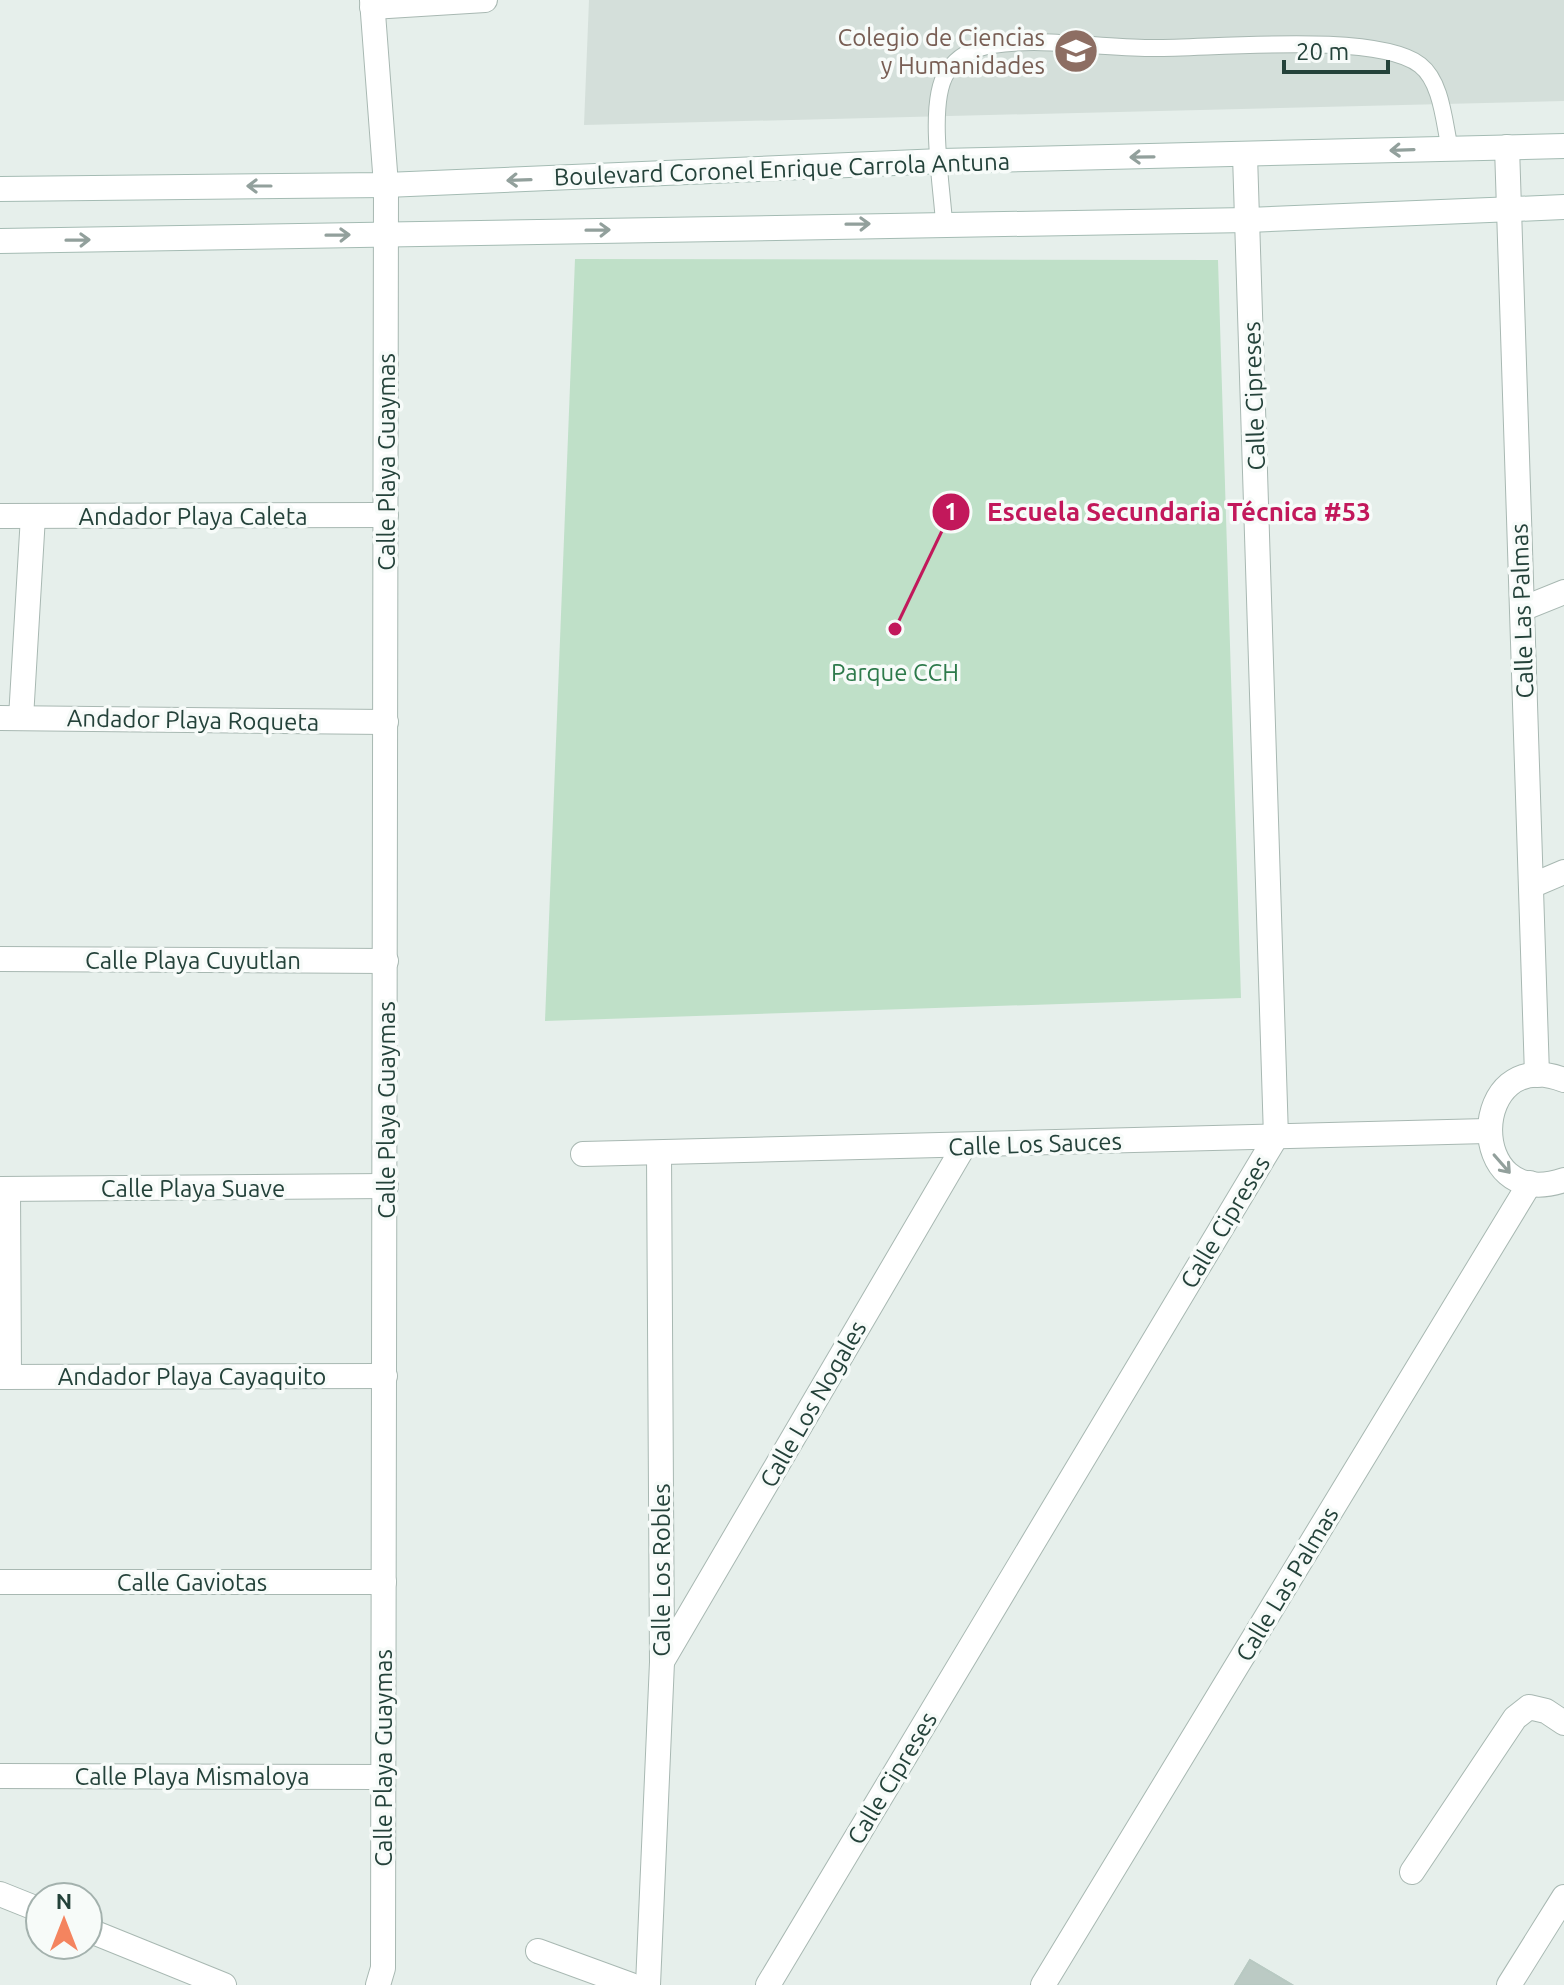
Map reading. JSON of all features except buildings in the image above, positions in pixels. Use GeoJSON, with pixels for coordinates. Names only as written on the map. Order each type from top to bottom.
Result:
{"type":"FeatureCollection","features":[{"type":"Feature","properties":{"kind":"street"},"geometry":{"type":"LineString","coordinates":[[372,3],[485,0]]}},
{"type":"Feature","properties":{"kind":"street","name":"Calle Playa Guaymas"},"geometry":{"type":"LineString","coordinates":[[372,3],[386,185],[383,1968],[378,1985]]}},
{"type":"Feature","properties":{"kind":"street","name":"Boulevard Coronel Enrique Carrola Antuna"},"geometry":{"type":"LineString","coordinates":[[0,189],[386,185],[941,161],[1564,146]]}},
{"type":"Feature","properties":{"kind":"street","name":"Calle Las Palmas"},"geometry":{"type":"LineString","coordinates":[[1507,147],[1537,1075]]}},
{"type":"Feature","properties":{"kind":"street","name":"Calle Cipreses"},"geometry":{"type":"LineString","coordinates":[[768,1985],[1276,1137],[1245,155]]}},
{"type":"Feature","properties":{"kind":"street"},"geometry":{"type":"LineString","coordinates":[[0,241],[1248,220],[1564,207]]}},
{"type":"Feature","properties":{"kind":"street","name":"Andador Playa Caleta"},"geometry":{"type":"LineString","coordinates":[[0,516],[386,515]]}},
{"type":"Feature","properties":{"kind":"street"},"geometry":{"type":"LineString","coordinates":[[11,718],[33,516]]}},
{"type":"Feature","properties":{"kind":"street"},"geometry":{"type":"LineString","coordinates":[[1522,609],[1564,592]]}},
{"type":"Feature","properties":{"kind":"street","name":"Andador Playa Roqueta"},"geometry":{"type":"LineString","coordinates":[[11,718],[386,722]]}},
{"type":"Feature","properties":{"kind":"street"},"geometry":{"type":"LineString","coordinates":[[1531,886],[1564,872]]}},
{"type":"Feature","properties":{"kind":"street","name":"Calle Playa Cuyutlan"},"geometry":{"type":"LineString","coordinates":[[0,959],[386,961]]}},
{"type":"Feature","properties":{"kind":"street"},"geometry":{"type":"LineString","coordinates":[[1564,1080],[1537,1075],[1507,1087],[1489,1115],[1487,1131],[1496,1159],[1517,1178],[1530,1183],[1564,1180]]}},
{"type":"Feature","properties":{"kind":"street","name":"Calle Los Sauces"},"geometry":{"type":"LineString","coordinates":[[583,1154],[1487,1131]]}},
{"type":"Feature","properties":{"kind":"street","name":"Calle Los Nogales"},"geometry":{"type":"LineString","coordinates":[[662,1662],[964,1146]]}},
{"type":"Feature","properties":{"kind":"street","name":"Calle Los Robles"},"geometry":{"type":"LineString","coordinates":[[648,1985],[662,1662],[659,1154]]}},
{"type":"Feature","properties":{"kind":"street","name":"Calle Las Palmas"},"geometry":{"type":"LineString","coordinates":[[1043,1985],[1530,1183]]}},
{"type":"Feature","properties":{"kind":"street","name":"Calle Playa Suave"},"geometry":{"type":"LineString","coordinates":[[4,1189],[386,1186]]}},
{"type":"Feature","properties":{"kind":"street"},"geometry":{"type":"LineString","coordinates":[[4,1189],[5,1377]]}},
{"type":"Feature","properties":{"kind":"street","name":"Andador Playa Cayaquito"},"geometry":{"type":"LineString","coordinates":[[5,1377],[385,1376]]}},
{"type":"Feature","properties":{"kind":"street","name":"Calle Gaviotas"},"geometry":{"type":"LineString","coordinates":[[0,1582],[384,1582]]}},
{"type":"Feature","properties":{"kind":"street"},"geometry":{"type":"LineString","coordinates":[[1412,1872],[1515,1718],[1529,1707],[1546,1711],[1564,1723]]}},
{"type":"Feature","properties":{"kind":"street","name":"Calle Playa Mismaloya"},"geometry":{"type":"LineString","coordinates":[[0,1776],[383,1777]]}},
{"type":"Feature","properties":{"kind":"street"},"geometry":{"type":"LineString","coordinates":[[0,1894],[24,1904]]}},
{"type":"Feature","properties":{"kind":"street"},"geometry":{"type":"LineString","coordinates":[[1509,1985],[1564,1897]]}},
{"type":"Feature","properties":{"kind":"street"},"geometry":{"type":"LineString","coordinates":[[104,1936],[224,1985]]}},
{"type":"Feature","properties":{"kind":"street"},"geometry":{"type":"LineString","coordinates":[[538,1951],[631,1985]]}},
{"type":"Feature","properties":{"kind":"lane"},"geometry":{"type":"LineString","coordinates":[[944,223],[938,121],[941,85],[946,73],[973,49],[1016,43],[1148,48],[1334,45],[1402,54],[1422,66],[1433,82],[1450,149]]}},
{"type":"Feature","properties":{"kind":"shaded area","name":"Colegio de Ciencias y Humanidades"},"geometry":{"type":"Polygon","coordinates":[[[589,0],[1564,0],[1564,101],[584,125],[589,0]]]}},
{"type":"Feature","properties":{"kind":"green space","name":"Parque CCH"},"geometry":{"type":"Polygon","coordinates":[[[575,259],[1218,260],[1241,998],[545,1021],[575,259]]]}},
{"type":"Feature","properties":{"kind":"place","name":"Colegio de Ciencias y Humanidades"},"geometry":{"type":"Point","coordinates":[1076,51]}},
{"type":"Feature","properties":{"kind":"place","name":"Escuela Secundaria Técnica #53"},"geometry":{"type":"Point","coordinates":[895,629]}}]}
